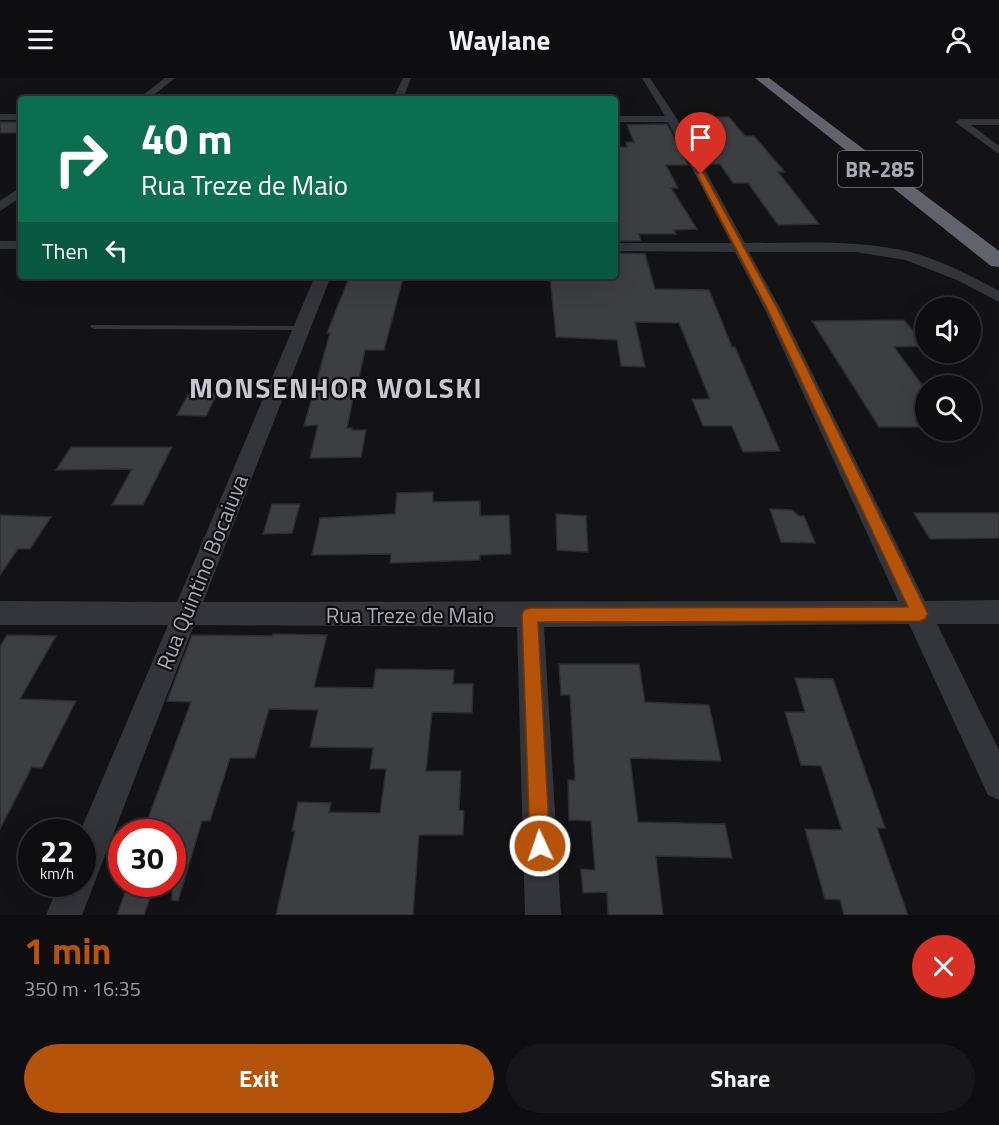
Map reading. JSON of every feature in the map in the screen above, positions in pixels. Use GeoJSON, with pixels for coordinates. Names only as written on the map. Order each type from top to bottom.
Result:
{"type":"FeatureCollection","features":[{"type":"Feature","properties":{"kind":"highway","name":"BR-285"},"geometry":{"type":"LineString","coordinates":[[760,78],[999,261]]}},
{"type":"Feature","properties":{"kind":"street"},"geometry":{"type":"LineString","coordinates":[[147,96],[171,78]]}},
{"type":"Feature","properties":{"kind":"street"},"geometry":{"type":"LineString","coordinates":[[399,96],[407,78]]}},
{"type":"Feature","properties":{"kind":"street"},"geometry":{"type":"LineString","coordinates":[[646,78],[672,119],[773,310],[920,614],[999,784]]}},
{"type":"Feature","properties":{"kind":"street"},"geometry":{"type":"LineString","coordinates":[[0,117],[18,117]]}},
{"type":"Feature","properties":{"kind":"street"},"geometry":{"type":"LineString","coordinates":[[618,119],[672,119]]}},
{"type":"Feature","properties":{"kind":"street"},"geometry":{"type":"LineString","coordinates":[[999,122],[960,122],[999,151]]}},
{"type":"Feature","properties":{"kind":"street"},"geometry":{"type":"LineString","coordinates":[[0,207],[18,193]]}},
{"type":"Feature","properties":{"kind":"street"},"geometry":{"type":"LineString","coordinates":[[0,245],[18,245]]}},
{"type":"Feature","properties":{"kind":"street"},"geometry":{"type":"LineString","coordinates":[[618,247],[856,248],[908,256],[962,277],[999,297]]}},
{"type":"Feature","properties":{"kind":"street","name":"Rua Quintino Bocaiuva"},"geometry":{"type":"LineString","coordinates":[[96,834],[322,279]]}},
{"type":"Feature","properties":{"kind":"street","name":"Rua Treze de Maio"},"geometry":{"type":"LineString","coordinates":[[0,613],[530,615],[999,612]]}},
{"type":"Feature","properties":{"kind":"street"},"geometry":{"type":"LineString","coordinates":[[530,615],[543,915]]}},
{"type":"Feature","properties":{"kind":"street"},"geometry":{"type":"LineString","coordinates":[[64,915],[71,897]]}},
{"type":"Feature","properties":{"kind":"lane"},"geometry":{"type":"LineString","coordinates":[[94,327],[302,328]]}},
{"type":"Feature","properties":{"kind":"building"},"geometry":{"type":"Polygon","coordinates":[[[687,117],[729,117],[745,136],[754,136],[785,172],[778,172],[819,224],[778,225],[748,183],[733,183],[720,164],[705,164],[682,124],[692,124],[687,117]]]}},
{"type":"Feature","properties":{"kind":"building"},"geometry":{"type":"Polygon","coordinates":[[[0,122],[18,122],[18,133],[0,133],[0,122]]]}},
{"type":"Feature","properties":{"kind":"building"},"geometry":{"type":"Polygon","coordinates":[[[667,124],[688,165],[666,165],[678,188],[671,188],[697,229],[674,230],[676,234],[639,234],[641,241],[618,241],[618,147],[627,147],[626,142],[634,142],[627,125],[667,124]]]}},
{"type":"Feature","properties":{"kind":"building"},"geometry":{"type":"Polygon","coordinates":[[[618,253],[645,254],[655,289],[709,290],[732,347],[735,347],[780,451],[743,452],[732,426],[703,426],[692,399],[710,399],[679,323],[635,322],[645,367],[621,366],[617,340],[556,337],[550,279],[618,279],[618,253]]]}},
{"type":"Feature","properties":{"kind":"building"},"geometry":{"type":"Polygon","coordinates":[[[349,279],[403,279],[384,350],[365,350],[359,378],[357,378],[347,428],[366,430],[361,457],[310,458],[318,425],[304,426],[330,333],[327,333],[349,279]]]}},
{"type":"Feature","properties":{"kind":"building"},"geometry":{"type":"Polygon","coordinates":[[[904,320],[915,333],[915,346],[894,347],[915,375],[915,427],[879,427],[812,321],[904,320]]]}},
{"type":"Feature","properties":{"kind":"building"},"geometry":{"type":"Polygon","coordinates":[[[189,393],[217,393],[206,416],[177,415],[189,393]]]}},
{"type":"Feature","properties":{"kind":"building"},"geometry":{"type":"Polygon","coordinates":[[[71,447],[172,447],[143,505],[112,505],[132,469],[56,470],[71,447]]]}},
{"type":"Feature","properties":{"kind":"building"},"geometry":{"type":"Polygon","coordinates":[[[433,492],[433,502],[480,501],[480,516],[509,515],[511,554],[480,555],[480,560],[390,563],[391,554],[312,555],[320,518],[395,514],[397,493],[433,492]]]}},
{"type":"Feature","properties":{"kind":"building"},"geometry":{"type":"Polygon","coordinates":[[[272,504],[300,504],[292,533],[263,534],[272,504]]]}},
{"type":"Feature","properties":{"kind":"building"},"geometry":{"type":"Polygon","coordinates":[[[770,509],[792,510],[799,516],[804,516],[815,543],[781,542],[770,509]]]}},
{"type":"Feature","properties":{"kind":"building"},"geometry":{"type":"Polygon","coordinates":[[[914,513],[999,513],[999,538],[930,539],[914,513]]]}},
{"type":"Feature","properties":{"kind":"building"},"geometry":{"type":"Polygon","coordinates":[[[556,514],[586,516],[588,552],[557,550],[556,514]]]}},
{"type":"Feature","properties":{"kind":"building"},"geometry":{"type":"Polygon","coordinates":[[[0,515],[51,517],[30,549],[18,549],[0,575],[0,515]]]}},
{"type":"Feature","properties":{"kind":"building"},"geometry":{"type":"Polygon","coordinates":[[[273,634],[327,635],[314,687],[373,688],[376,669],[454,670],[453,684],[473,684],[472,713],[432,712],[426,771],[461,771],[459,810],[464,811],[463,835],[419,835],[413,915],[276,915],[295,831],[292,831],[298,802],[331,803],[329,812],[380,813],[386,769],[370,769],[373,748],[310,747],[318,710],[269,709],[255,758],[230,758],[210,821],[202,821],[186,874],[186,819],[148,819],[191,702],[167,701],[192,635],[272,636],[273,634]]]}},
{"type":"Feature","properties":{"kind":"building"},"geometry":{"type":"Polygon","coordinates":[[[7,635],[56,636],[20,699],[76,701],[42,768],[32,767],[0,829],[0,647],[7,635]]]}},
{"type":"Feature","properties":{"kind":"building"},"geometry":{"type":"Polygon","coordinates":[[[559,664],[639,664],[645,702],[709,705],[721,761],[630,758],[638,822],[725,824],[732,858],[656,856],[663,915],[608,915],[607,892],[583,893],[581,869],[595,870],[591,821],[569,820],[568,780],[575,780],[570,695],[561,695],[559,664]]]}},
{"type":"Feature","properties":{"kind":"building"},"geometry":{"type":"Polygon","coordinates":[[[795,678],[833,679],[885,828],[877,828],[908,915],[844,915],[840,900],[825,899],[805,829],[842,830],[821,766],[801,765],[785,712],[805,712],[795,678]]]}},
{"type":"Feature","properties":{"kind":"building"},"geometry":{"type":"Polygon","coordinates":[[[123,897],[150,897],[144,915],[117,915],[123,897]]]}},
{"type":"Feature","properties":{"kind":"building"},"geometry":{"type":"Polygon","coordinates":[[[172,897],[179,897],[178,901],[172,900],[172,897]]]}},
{"type":"Feature","properties":{"kind":"district","name":"MONSENHOR WOLSKI"},"geometry":{"type":"Point","coordinates":[336,387]}},
{"type":"Feature","properties":{"kind":"route"},"geometry":{"type":"LineString","coordinates":[[540,846],[530,615],[920,614],[773,310],[701,174]]}}]}
